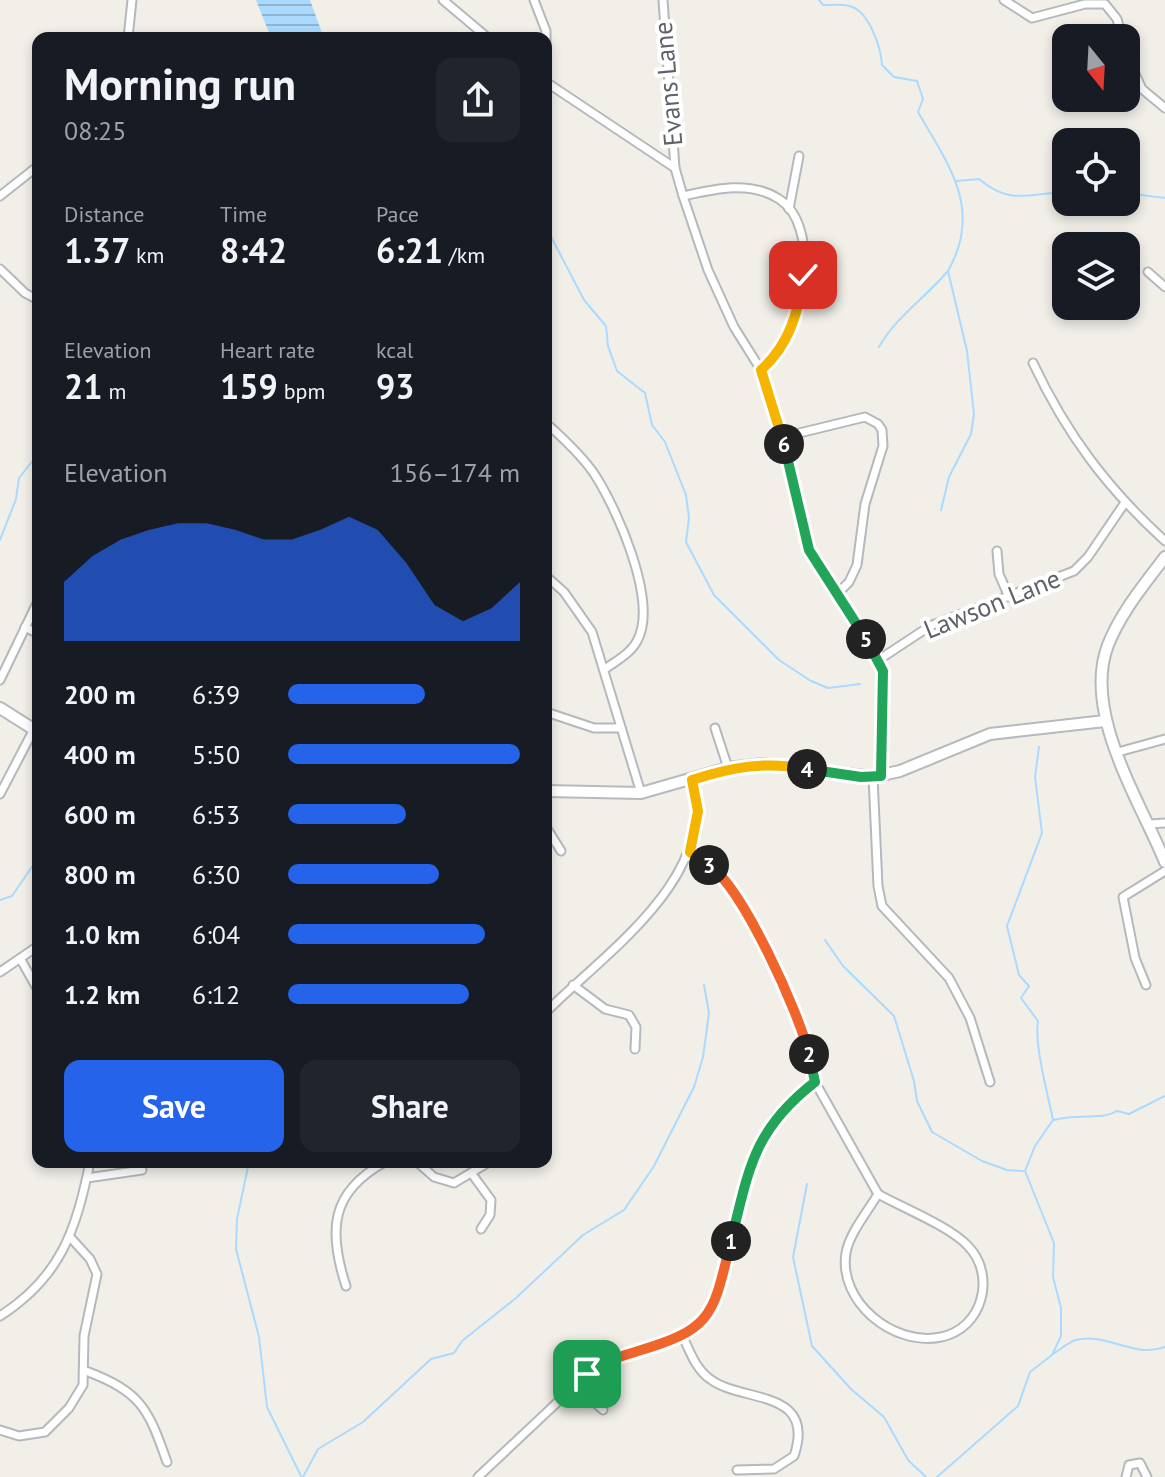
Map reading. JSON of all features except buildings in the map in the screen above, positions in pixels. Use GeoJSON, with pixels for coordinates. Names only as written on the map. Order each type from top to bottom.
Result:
{"type":"FeatureCollection","features":[{"type":"Feature","properties":{"kind":"street"},"geometry":{"type":"LineString","coordinates":[[129,32],[132,0]]}},
{"type":"Feature","properties":{"kind":"street"},"geometry":{"type":"LineString","coordinates":[[443,0],[481,32]]}},
{"type":"Feature","properties":{"kind":"street"},"geometry":{"type":"LineString","coordinates":[[534,0],[546,32]]}},
{"type":"Feature","properties":{"kind":"street","name":"Evans Lane"},"geometry":{"type":"LineString","coordinates":[[663,0],[675,168],[683,196],[714,284],[734,327],[761,370],[783,437],[809,550],[880,659]]}},
{"type":"Feature","properties":{"kind":"street"},"geometry":{"type":"LineString","coordinates":[[1004,0],[1032,18],[1085,4],[1105,4],[1118,24]]}},
{"type":"Feature","properties":{"kind":"street"},"geometry":{"type":"LineString","coordinates":[[1140,85],[1165,108]]}},
{"type":"Feature","properties":{"kind":"street"},"geometry":{"type":"LineString","coordinates":[[552,86],[675,168]]}},
{"type":"Feature","properties":{"kind":"street"},"geometry":{"type":"LineString","coordinates":[[789,209],[799,156]]}},
{"type":"Feature","properties":{"kind":"street"},"geometry":{"type":"LineString","coordinates":[[0,196],[32,171]]}},
{"type":"Feature","properties":{"kind":"street"},"geometry":{"type":"LineString","coordinates":[[683,196],[732,187],[764,193],[779,199],[802,230],[804,246],[800,300],[785,344],[761,370]]}},
{"type":"Feature","properties":{"kind":"street"},"geometry":{"type":"LineString","coordinates":[[0,269],[32,297]]}},
{"type":"Feature","properties":{"kind":"street"},"geometry":{"type":"LineString","coordinates":[[1148,272],[1165,287]]}},
{"type":"Feature","properties":{"kind":"street"},"geometry":{"type":"LineString","coordinates":[[1033,363],[1067,427],[1124,504],[1165,541]]}},
{"type":"Feature","properties":{"kind":"street"},"geometry":{"type":"LineString","coordinates":[[783,437],[865,417],[882,430],[883,446],[865,504],[857,565],[849,582],[836,595]]}},
{"type":"Feature","properties":{"kind":"street"},"geometry":{"type":"LineString","coordinates":[[552,429],[574,450],[602,486],[622,526],[641,595],[642,618],[636,643],[605,669]]}},
{"type":"Feature","properties":{"kind":"street","name":"Lawson Lane"},"geometry":{"type":"LineString","coordinates":[[880,659],[930,626],[1074,571],[1088,557],[1124,504]]}},
{"type":"Feature","properties":{"kind":"street"},"geometry":{"type":"LineString","coordinates":[[997,551],[999,574],[1009,597]]}},
{"type":"Feature","properties":{"kind":"street"},"geometry":{"type":"LineString","coordinates":[[1165,557],[1132,601],[1107,647],[1101,690],[1105,721],[1165,862]]}},
{"type":"Feature","properties":{"kind":"street"},"geometry":{"type":"LineString","coordinates":[[552,582],[585,618],[605,669],[641,793]]}},
{"type":"Feature","properties":{"kind":"street"},"geometry":{"type":"LineString","coordinates":[[0,680],[32,613]]}},
{"type":"Feature","properties":{"kind":"street"},"geometry":{"type":"LineString","coordinates":[[25,627],[32,631]]}},
{"type":"Feature","properties":{"kind":"street"},"geometry":{"type":"LineString","coordinates":[[880,659],[878,895],[891,918],[949,978],[961,996],[990,1082]]}},
{"type":"Feature","properties":{"kind":"street"},"geometry":{"type":"LineString","coordinates":[[0,708],[32,728]]}},
{"type":"Feature","properties":{"kind":"street"},"geometry":{"type":"LineString","coordinates":[[552,714],[594,728],[621,728]]}},
{"type":"Feature","properties":{"kind":"street"},"geometry":{"type":"LineString","coordinates":[[552,791],[641,793],[728,768],[779,764],[877,776],[990,734],[1105,721]]}},
{"type":"Feature","properties":{"kind":"street"},"geometry":{"type":"LineString","coordinates":[[715,728],[728,768]]}},
{"type":"Feature","properties":{"kind":"street"},"geometry":{"type":"LineString","coordinates":[[0,794],[32,738]]}},
{"type":"Feature","properties":{"kind":"street"},"geometry":{"type":"LineString","coordinates":[[1118,752],[1165,739]]}},
{"type":"Feature","properties":{"kind":"street"},"geometry":{"type":"LineString","coordinates":[[552,1006],[641,922],[690,852],[698,811],[692,780]]}},
{"type":"Feature","properties":{"kind":"street"},"geometry":{"type":"LineString","coordinates":[[1150,824],[1165,823]]}},
{"type":"Feature","properties":{"kind":"street"},"geometry":{"type":"LineString","coordinates":[[552,837],[561,851]]}},
{"type":"Feature","properties":{"kind":"street"},"geometry":{"type":"LineString","coordinates":[[690,852],[715,869],[739,902],[791,1000],[815,1082],[878,1194],[959,1238],[978,1259],[984,1284],[981,1303],[968,1320],[943,1337],[909,1335],[883,1325],[868,1315],[844,1275],[846,1249],[878,1194]]}},
{"type":"Feature","properties":{"kind":"street"},"geometry":{"type":"LineString","coordinates":[[1146,985],[1135,958],[1123,897],[1165,871]]}},
{"type":"Feature","properties":{"kind":"street"},"geometry":{"type":"LineString","coordinates":[[0,972],[32,951]]}},
{"type":"Feature","properties":{"kind":"street"},"geometry":{"type":"LineString","coordinates":[[21,960],[32,979]]}},
{"type":"Feature","properties":{"kind":"street"},"geometry":{"type":"LineString","coordinates":[[573,985],[605,1009],[629,1015],[636,1027],[635,1049]]}},
{"type":"Feature","properties":{"kind":"street"},"geometry":{"type":"LineString","coordinates":[[479,1477],[598,1364],[683,1337],[703,1322],[716,1300],[750,1164],[766,1131],[786,1104],[815,1082]]}},
{"type":"Feature","properties":{"kind":"street"},"geometry":{"type":"LineString","coordinates":[[0,1316],[26,1299],[61,1258],[89,1168]]}},
{"type":"Feature","properties":{"kind":"street"},"geometry":{"type":"LineString","coordinates":[[346,1286],[338,1261],[335,1223],[352,1185],[376,1168]]}},
{"type":"Feature","properties":{"kind":"street"},"geometry":{"type":"LineString","coordinates":[[426,1168],[447,1183],[460,1182],[480,1168]]}},
{"type":"Feature","properties":{"kind":"street"},"geometry":{"type":"LineString","coordinates":[[87,1178],[142,1170]]}},
{"type":"Feature","properties":{"kind":"street"},"geometry":{"type":"LineString","coordinates":[[472,1174],[491,1200],[490,1215],[481,1229]]}},
{"type":"Feature","properties":{"kind":"street"},"geometry":{"type":"LineString","coordinates":[[0,1430],[19,1436],[45,1432],[77,1397],[86,1371],[84,1336],[97,1274],[90,1259],[70,1237]]}},
{"type":"Feature","properties":{"kind":"street"},"geometry":{"type":"LineString","coordinates":[[683,1337],[708,1378],[776,1401],[794,1420],[799,1431],[794,1456],[774,1469],[737,1470]]}},
{"type":"Feature","properties":{"kind":"street"},"geometry":{"type":"LineString","coordinates":[[86,1371],[135,1394],[151,1415],[167,1462]]}},
{"type":"Feature","properties":{"kind":"street"},"geometry":{"type":"LineString","coordinates":[[577,1386],[603,1410]]}},
{"type":"Feature","properties":{"kind":"street"},"geometry":{"type":"LineString","coordinates":[[1126,1477],[1129,1465],[1140,1463],[1147,1477]]}},
{"type":"Feature","properties":{"kind":"water"},"geometry":{"type":"Polygon","coordinates":[[[256,0],[310,0],[322,32],[269,32],[256,0]]]}},
{"type":"Feature","properties":{"kind":"waterway"},"geometry":{"type":"LineString","coordinates":[[819,0],[823,5],[846,5],[856,9],[873,31],[882,65],[894,77],[917,81],[923,99],[918,112],[958,188],[962,228],[958,249],[948,271],[967,351],[974,414],[971,434],[949,477],[941,510]]}},
{"type":"Feature","properties":{"kind":"waterway"},"geometry":{"type":"LineString","coordinates":[[957,181],[979,179],[1001,193],[1011,195],[1052,193]]}},
{"type":"Feature","properties":{"kind":"waterway"},"geometry":{"type":"LineString","coordinates":[[1140,195],[1165,198]]}},
{"type":"Feature","properties":{"kind":"waterway"},"geometry":{"type":"LineString","coordinates":[[552,239],[584,300],[606,326],[608,346],[617,371],[645,393],[652,425],[665,442],[686,495],[689,518],[686,542],[714,595],[779,660],[811,681],[828,688],[860,684]]}},
{"type":"Feature","properties":{"kind":"waterway"},"geometry":{"type":"LineString","coordinates":[[879,347],[893,327],[947,272]]}},
{"type":"Feature","properties":{"kind":"waterway"},"geometry":{"type":"LineString","coordinates":[[0,540],[16,499],[19,478],[32,462]]}},
{"type":"Feature","properties":{"kind":"waterway"},"geometry":{"type":"LineString","coordinates":[[937,1477],[1018,1406],[1030,1372],[1052,1355],[1061,1336],[1061,1308],[1053,1277],[1054,1243],[1025,1171],[1035,1146],[1053,1120],[1040,1056],[1038,1021],[1021,998],[1029,986],[1019,975],[1007,926],[1042,833],[1035,777],[1039,747]]}},
{"type":"Feature","properties":{"kind":"waterway"},"geometry":{"type":"LineString","coordinates":[[0,900],[12,896],[32,867]]}},
{"type":"Feature","properties":{"kind":"waterway"},"geometry":{"type":"LineString","coordinates":[[825,940],[843,966],[894,1016],[917,1101],[932,1132],[982,1161],[1007,1170],[1023,1171]]}},
{"type":"Feature","properties":{"kind":"waterway"},"geometry":{"type":"LineString","coordinates":[[303,1477],[318,1449],[363,1422],[431,1359],[454,1353],[462,1341],[516,1298],[583,1235],[624,1210],[654,1166],[694,1087],[703,1057],[709,1013],[704,985]]}},
{"type":"Feature","properties":{"kind":"waterway"},"geometry":{"type":"LineString","coordinates":[[1054,1120],[1103,1116],[1117,1111],[1129,1114],[1165,1096]]}},
{"type":"Feature","properties":{"kind":"waterway"},"geometry":{"type":"LineString","coordinates":[[248,1168],[237,1219],[236,1249],[259,1337],[267,1407],[301,1476]]}},
{"type":"Feature","properties":{"kind":"waterway"},"geometry":{"type":"LineString","coordinates":[[807,1184],[793,1257],[812,1346],[851,1389],[884,1417],[908,1460],[926,1477]]}},
{"type":"Feature","properties":{"kind":"waterway"},"geometry":{"type":"LineString","coordinates":[[1053,1354],[1073,1341],[1087,1338],[1142,1350],[1165,1347]]}},
{"type":"Feature","properties":{"kind":"route"},"geometry":{"type":"LineString","coordinates":[[587,1374],[598,1364],[612,1358],[683,1337],[703,1322],[711,1311],[721,1284],[750,1164],[775,1117],[786,1104],[815,1082],[791,1000],[739,902],[715,869],[690,852],[698,822],[698,801],[692,780],[728,768],[763,764],[861,777],[881,776],[883,671],[880,659],[809,550],[779,420],[761,370],[785,344],[796,316],[803,275]]}}]}
